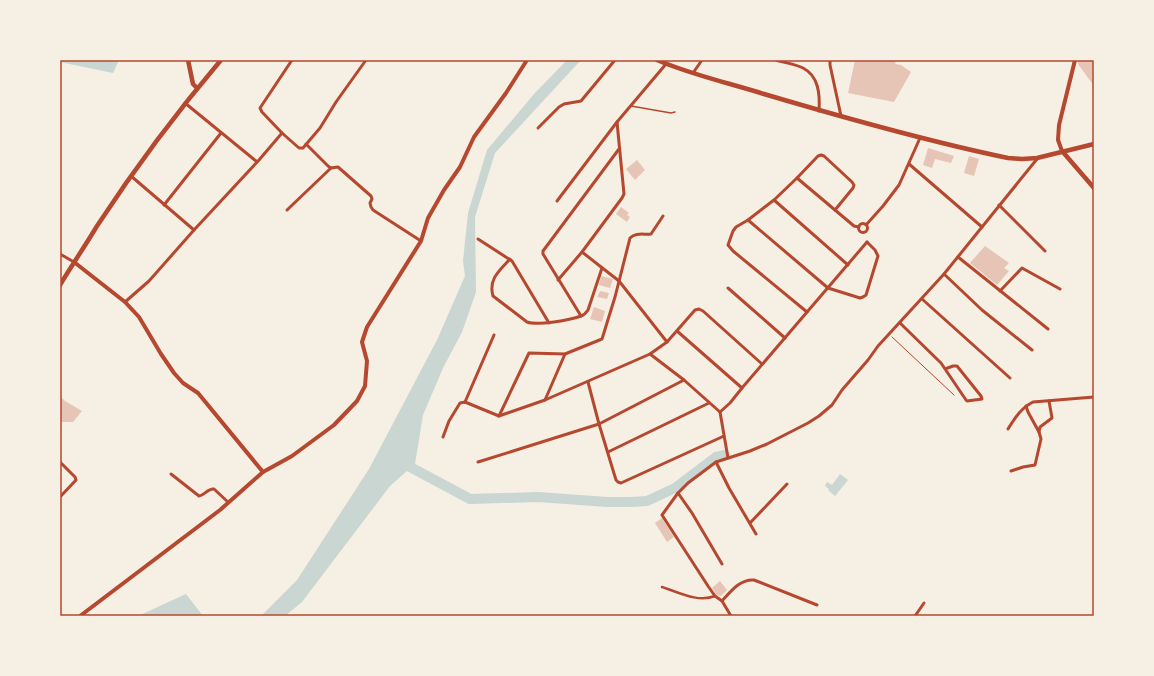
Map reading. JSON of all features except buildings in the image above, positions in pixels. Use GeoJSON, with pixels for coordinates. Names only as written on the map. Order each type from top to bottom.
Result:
{"type":"FeatureCollection","features":[{"type":"Feature","properties":{"kind":"main road"},"geometry":{"type":"LineString","coordinates":[[188,60],[193,84],[197,88]]}},
{"type":"Feature","properties":{"kind":"main road"},"geometry":{"type":"LineString","coordinates":[[60,285],[131,176],[185,103],[221,60]]}},
{"type":"Feature","properties":{"kind":"main road"},"geometry":{"type":"LineString","coordinates":[[657,60],[693,73],[819,110],[920,138],[1008,158],[1038,158],[1094,144]]}},
{"type":"Feature","properties":{"kind":"main road"},"geometry":{"type":"LineString","coordinates":[[1062,151],[1094,188]]}},
{"type":"Feature","properties":{"kind":"street"},"geometry":{"type":"LineString","coordinates":[[292,60],[260,108],[282,133],[300,148],[303,148],[320,128],[336,102],[366,60]]}},
{"type":"Feature","properties":{"kind":"street"},"geometry":{"type":"LineString","coordinates":[[80,616],[228,502],[263,472],[292,456],[334,425],[357,401],[365,386],[367,361],[362,342],[367,327],[421,241],[428,218],[444,190],[460,167],[474,137],[506,94],[527,60]]}},
{"type":"Feature","properties":{"kind":"street"},"geometry":{"type":"LineString","coordinates":[[538,128],[559,107],[564,104],[581,101],[616,60]]}},
{"type":"Feature","properties":{"kind":"street"},"geometry":{"type":"LineString","coordinates":[[693,73],[702,60]]}},
{"type":"Feature","properties":{"kind":"street"},"geometry":{"type":"LineString","coordinates":[[776,60],[800,67],[811,74],[818,86],[820,100],[819,110]]}},
{"type":"Feature","properties":{"kind":"street"},"geometry":{"type":"LineString","coordinates":[[830,60],[841,116]]}},
{"type":"Feature","properties":{"kind":"street"},"geometry":{"type":"LineString","coordinates":[[1062,151],[1058,140],[1059,125],[1076,60]]}},
{"type":"Feature","properties":{"kind":"street"},"geometry":{"type":"LineString","coordinates":[[557,201],[617,122],[666,64]]}},
{"type":"Feature","properties":{"kind":"street"},"geometry":{"type":"LineString","coordinates":[[185,103],[256,161]]}},
{"type":"Feature","properties":{"kind":"street"},"geometry":{"type":"LineString","coordinates":[[558,280],[582,252],[624,194],[617,122]]}},
{"type":"Feature","properties":{"kind":"street"},"geometry":{"type":"LineString","coordinates":[[164,205],[222,133]]}},
{"type":"Feature","properties":{"kind":"street"},"geometry":{"type":"LineString","coordinates":[[125,302],[149,281],[282,133]]}},
{"type":"Feature","properties":{"kind":"street"},"geometry":{"type":"LineString","coordinates":[[864,232],[867,229],[866,225],[884,206],[899,185],[920,138]]}},
{"type":"Feature","properties":{"kind":"street"},"geometry":{"type":"LineString","coordinates":[[306,144],[331,168]]}},
{"type":"Feature","properties":{"kind":"street"},"geometry":{"type":"LineString","coordinates":[[581,316],[543,254],[543,250],[619,149]]}},
{"type":"Feature","properties":{"kind":"street"},"geometry":{"type":"LineString","coordinates":[[807,312],[733,251],[728,245],[736,227],[748,220],[774,200],[821,154],[854,185],[835,210]]}},
{"type":"Feature","properties":{"kind":"street"},"geometry":{"type":"LineString","coordinates":[[730,616],[722,601],[715,596],[708,586],[662,515],[678,493],[688,483],[716,462],[767,444],[808,424],[832,405],[842,390],[878,346],[944,274],[1038,158]]}},
{"type":"Feature","properties":{"kind":"street"},"geometry":{"type":"LineString","coordinates":[[909,164],[982,227]]}},
{"type":"Feature","properties":{"kind":"street"},"geometry":{"type":"LineString","coordinates":[[287,210],[331,168],[338,167],[371,196],[372,199],[370,203],[373,210],[421,241]]}},
{"type":"Feature","properties":{"kind":"street"},"geometry":{"type":"LineString","coordinates":[[131,176],[194,230]]}},
{"type":"Feature","properties":{"kind":"street"},"geometry":{"type":"LineString","coordinates":[[748,220],[828,288],[860,298],[866,295],[878,256],[875,250],[867,242],[864,232],[860,231],[859,227],[854,226],[797,178]]}},
{"type":"Feature","properties":{"kind":"street"},"geometry":{"type":"LineString","coordinates":[[774,200],[848,265]]}},
{"type":"Feature","properties":{"kind":"street"},"geometry":{"type":"LineString","coordinates":[[999,205],[1045,251]]}},
{"type":"Feature","properties":{"kind":"street"},"geometry":{"type":"LineString","coordinates":[[499,416],[530,353],[565,354],[602,338],[630,238],[636,234],[651,234],[663,216]]}},
{"type":"Feature","properties":{"kind":"street"},"geometry":{"type":"LineString","coordinates":[[859,227],[862,224],[866,225]]}},
{"type":"Feature","properties":{"kind":"street"},"geometry":{"type":"LineString","coordinates":[[478,239],[510,259],[549,323]]}},
{"type":"Feature","properties":{"kind":"street"},"geometry":{"type":"LineString","coordinates":[[720,412],[730,403],[867,242]]}},
{"type":"Feature","properties":{"kind":"street"},"geometry":{"type":"LineString","coordinates":[[582,252],[619,281],[667,342]]}},
{"type":"Feature","properties":{"kind":"street"},"geometry":{"type":"LineString","coordinates":[[60,254],[74,262],[125,302],[139,317],[161,354],[174,372],[183,383],[198,393],[263,472]]}},
{"type":"Feature","properties":{"kind":"street"},"geometry":{"type":"LineString","coordinates":[[958,257],[1048,329]]}},
{"type":"Feature","properties":{"kind":"street"},"geometry":{"type":"LineString","coordinates":[[510,259],[493,278],[493,296],[527,322],[533,324],[549,323],[586,314],[602,268]]}},
{"type":"Feature","properties":{"kind":"street"},"geometry":{"type":"LineString","coordinates":[[1000,291],[1022,268],[1060,289]]}},
{"type":"Feature","properties":{"kind":"street"},"geometry":{"type":"LineString","coordinates":[[944,274],[982,310],[1032,350]]}},
{"type":"Feature","properties":{"kind":"street"},"geometry":{"type":"LineString","coordinates":[[728,288],[785,338]]}},
{"type":"Feature","properties":{"kind":"street"},"geometry":{"type":"LineString","coordinates":[[922,299],[1010,378]]}},
{"type":"Feature","properties":{"kind":"street"},"geometry":{"type":"LineString","coordinates":[[443,437],[449,421],[460,403],[465,402],[499,416],[545,400],[650,354],[667,342],[695,310],[699,309],[762,364]]}},
{"type":"Feature","properties":{"kind":"street"},"geometry":{"type":"LineString","coordinates":[[900,323],[941,362],[945,369],[966,400],[970,401],[982,398],[957,366],[945,369]]}},
{"type":"Feature","properties":{"kind":"street"},"geometry":{"type":"LineString","coordinates":[[677,331],[742,388]]}},
{"type":"Feature","properties":{"kind":"street"},"geometry":{"type":"LineString","coordinates":[[465,402],[494,335]]}},
{"type":"Feature","properties":{"kind":"street"},"geometry":{"type":"LineString","coordinates":[[545,400],[565,354]]}},
{"type":"Feature","properties":{"kind":"street"},"geometry":{"type":"LineString","coordinates":[[650,354],[684,380],[720,412],[728,458]]}},
{"type":"Feature","properties":{"kind":"street"},"geometry":{"type":"LineString","coordinates":[[478,462],[599,424],[684,380]]}},
{"type":"Feature","properties":{"kind":"street"},"geometry":{"type":"LineString","coordinates":[[588,382],[599,424],[616,480],[618,482],[621,483],[724,436]]}},
{"type":"Feature","properties":{"kind":"street"},"geometry":{"type":"LineString","coordinates":[[1008,429],[1020,412],[1033,402],[1094,397]]}},
{"type":"Feature","properties":{"kind":"street"},"geometry":{"type":"LineString","coordinates":[[1039,432],[1040,427],[1052,418],[1049,401]]}},
{"type":"Feature","properties":{"kind":"street"},"geometry":{"type":"LineString","coordinates":[[608,452],[709,403]]}},
{"type":"Feature","properties":{"kind":"street"},"geometry":{"type":"LineString","coordinates":[[1011,471],[1035,465],[1041,439],[1026,406]]}},
{"type":"Feature","properties":{"kind":"street"},"geometry":{"type":"LineString","coordinates":[[60,462],[75,477],[76,480],[60,497]]}},
{"type":"Feature","properties":{"kind":"street"},"geometry":{"type":"LineString","coordinates":[[716,462],[729,488],[756,534]]}},
{"type":"Feature","properties":{"kind":"street"},"geometry":{"type":"LineString","coordinates":[[171,474],[199,496],[203,495],[211,488],[214,488],[228,502]]}},
{"type":"Feature","properties":{"kind":"street"},"geometry":{"type":"LineString","coordinates":[[750,524],[787,484]]}},
{"type":"Feature","properties":{"kind":"street"},"geometry":{"type":"LineString","coordinates":[[678,493],[692,513],[722,564]]}},
{"type":"Feature","properties":{"kind":"street"},"geometry":{"type":"LineString","coordinates":[[722,601],[739,584],[754,580],[817,605]]}},
{"type":"Feature","properties":{"kind":"street"},"geometry":{"type":"LineString","coordinates":[[662,587],[699,598],[707,599],[715,596]]}},
{"type":"Feature","properties":{"kind":"street"},"geometry":{"type":"LineString","coordinates":[[915,616],[924,603]]}},
{"type":"Feature","properties":{"kind":"lane"},"geometry":{"type":"LineString","coordinates":[[631,106],[671,113],[675,112]]}},
{"type":"Feature","properties":{"kind":"path"},"geometry":{"type":"LineString","coordinates":[[889,334],[954,395]]}},
{"type":"Feature","properties":{"kind":"shaded area"},"geometry":{"type":"Polygon","coordinates":[[[60,60],[119,60],[113,73],[60,62],[60,60]]]}},
{"type":"Feature","properties":{"kind":"shaded area"},"geometry":{"type":"Polygon","coordinates":[[[567,60],[581,60],[495,153],[475,217],[476,292],[462,332],[443,368],[423,415],[415,464],[390,486],[302,602],[285,616],[261,616],[297,580],[369,469],[437,340],[465,276],[463,261],[468,213],[487,150],[534,94],[567,60]]]}},
{"type":"Feature","properties":{"kind":"shaded area"},"geometry":{"type":"Polygon","coordinates":[[[840,474],[848,480],[835,496],[825,486],[827,482],[832,485],[840,474]]]}},
{"type":"Feature","properties":{"kind":"shaded area"},"geometry":{"type":"Polygon","coordinates":[[[186,594],[203,616],[138,616],[186,594]]]}},
{"type":"Feature","properties":{"kind":"waterway"},"geometry":{"type":"LineString","coordinates":[[399,461],[470,499],[538,497],[607,502],[631,502],[647,501],[675,488],[716,457],[725,455]]}}]}
